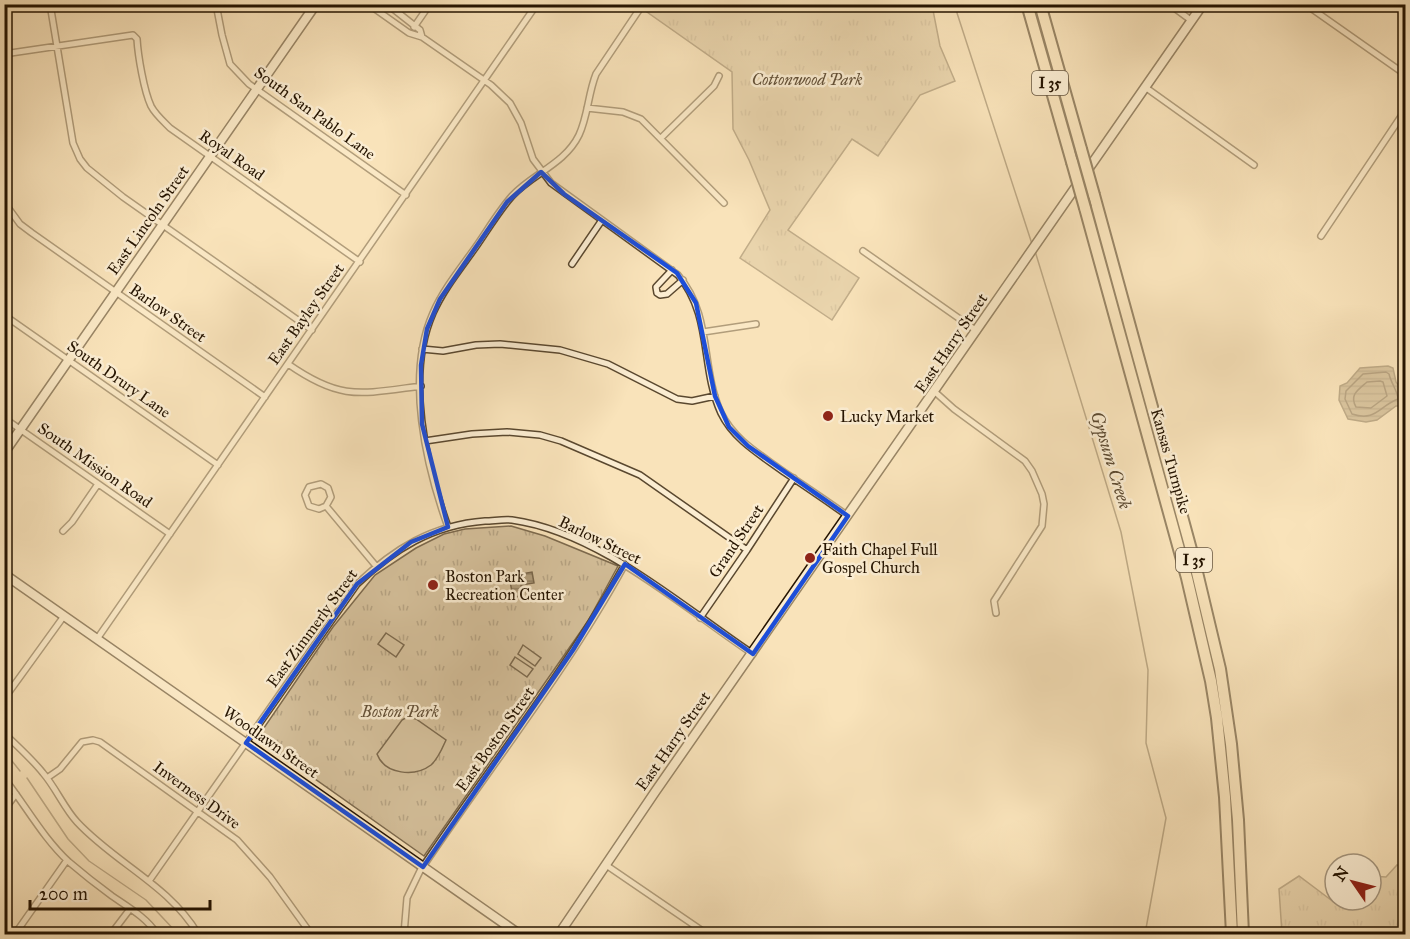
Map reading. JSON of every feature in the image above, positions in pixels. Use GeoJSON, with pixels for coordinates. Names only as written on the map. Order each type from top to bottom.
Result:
{"type":"FeatureCollection","features":[{"type":"Feature","properties":{"kind":"highway","name":"Kansas Turnpike"},"geometry":{"type":"LineString","coordinates":[[1028,4],[1187,578],[1210,681],[1225,797],[1232,934]]}},
{"type":"Feature","properties":{"kind":"highway","name":"Kansas Turnpike"},"geometry":{"type":"LineString","coordinates":[[1040,4],[1082,149],[1216,649],[1231,744],[1238,820],[1243,934]]}},
{"type":"Feature","properties":{"kind":"street"},"geometry":{"type":"LineString","coordinates":[[50,4],[70,133],[80,159],[99,179],[312,330]]}},
{"type":"Feature","properties":{"kind":"street","name":"South San Pablo Lane"},"geometry":{"type":"LineString","coordinates":[[216,4],[230,64],[249,84],[406,195]]}},
{"type":"Feature","properties":{"kind":"street","name":"East Lincoln Street"},"geometry":{"type":"LineString","coordinates":[[4,453],[316,4]]}},
{"type":"Feature","properties":{"kind":"street"},"geometry":{"type":"LineString","coordinates":[[368,4],[409,33],[422,38],[504,96],[518,115],[531,154],[542,172],[557,189],[683,280],[696,303],[704,332],[715,396],[724,419],[748,446],[849,516]]}},
{"type":"Feature","properties":{"kind":"street"},"geometry":{"type":"LineString","coordinates":[[387,4],[420,30],[422,38]]}},
{"type":"Feature","properties":{"kind":"street"},"geometry":{"type":"LineString","coordinates":[[409,33],[430,4]]}},
{"type":"Feature","properties":{"kind":"street","name":"East Bayley Street"},"geometry":{"type":"LineString","coordinates":[[97,639],[537,4]]}},
{"type":"Feature","properties":{"kind":"street"},"geometry":{"type":"LineString","coordinates":[[1169,4],[1192,21]]}},
{"type":"Feature","properties":{"kind":"street","name":"East Harry Street"},"geometry":{"type":"LineString","coordinates":[[558,934],[1203,4]]}},
{"type":"Feature","properties":{"kind":"street"},"geometry":{"type":"LineString","coordinates":[[1305,4],[1406,75]]}},
{"type":"Feature","properties":{"kind":"street"},"geometry":{"type":"LineString","coordinates":[[448,527],[429,463],[425,441],[421,386],[422,349],[432,314],[445,291],[512,196],[557,161],[574,143],[583,125],[596,74],[641,7]]}},
{"type":"Feature","properties":{"kind":"street","name":"Royal Road"},"geometry":{"type":"LineString","coordinates":[[57,47],[134,35],[150,105],[158,117],[210,157],[360,262]]}},
{"type":"Feature","properties":{"kind":"street"},"geometry":{"type":"LineString","coordinates":[[4,54],[57,47]]}},
{"type":"Feature","properties":{"kind":"street"},"geometry":{"type":"LineString","coordinates":[[661,138],[714,86],[718,76]]}},
{"type":"Feature","properties":{"kind":"street"},"geometry":{"type":"LineString","coordinates":[[1145,87],[1254,165]]}},
{"type":"Feature","properties":{"kind":"street"},"geometry":{"type":"LineString","coordinates":[[587,108],[632,115],[648,124],[723,203]]}},
{"type":"Feature","properties":{"kind":"street"},"geometry":{"type":"LineString","coordinates":[[1321,236],[1406,109]]}},
{"type":"Feature","properties":{"kind":"street","name":"Barlow Street"},"geometry":{"type":"LineString","coordinates":[[4,202],[20,224],[265,398]]}},
{"type":"Feature","properties":{"kind":"street"},"geometry":{"type":"LineString","coordinates":[[572,264],[602,220]]}},
{"type":"Feature","properties":{"kind":"street"},"geometry":{"type":"LineString","coordinates":[[863,251],[977,331]]}},
{"type":"Feature","properties":{"kind":"street"},"geometry":{"type":"LineString","coordinates":[[672,270],[656,287],[660,295],[667,294],[683,280]]}},
{"type":"Feature","properties":{"kind":"street","name":"South Drury Lane"},"geometry":{"type":"LineString","coordinates":[[4,315],[218,465]]}},
{"type":"Feature","properties":{"kind":"street"},"geometry":{"type":"LineString","coordinates":[[704,332],[756,324]]}},
{"type":"Feature","properties":{"kind":"street"},"geometry":{"type":"LineString","coordinates":[[422,349],[443,351],[500,344],[560,350],[608,364],[677,399],[692,400],[715,396]]}},
{"type":"Feature","properties":{"kind":"street"},"geometry":{"type":"LineString","coordinates":[[288,364],[316,383],[348,392],[370,392],[421,386]]}},
{"type":"Feature","properties":{"kind":"street"},"geometry":{"type":"LineString","coordinates":[[935,392],[954,409],[1025,461],[1042,494],[1044,504],[1042,526],[994,601],[996,613]]}},
{"type":"Feature","properties":{"kind":"street","name":"South Mission Road"},"geometry":{"type":"LineString","coordinates":[[4,418],[170,534]]}},
{"type":"Feature","properties":{"kind":"street"},"geometry":{"type":"LineString","coordinates":[[425,441],[472,434],[507,432],[540,435],[561,441],[640,475],[747,550]]}},
{"type":"Feature","properties":{"kind":"street","name":"Grand Street"},"geometry":{"type":"LineString","coordinates":[[700,618],[794,478]]}},
{"type":"Feature","properties":{"kind":"street"},"geometry":{"type":"LineString","coordinates":[[321,483],[328,488],[331,497],[326,506],[319,509],[309,506],[305,495],[309,487],[321,483]]}},
{"type":"Feature","properties":{"kind":"street"},"geometry":{"type":"LineString","coordinates":[[63,531],[72,522],[98,484]]}},
{"type":"Feature","properties":{"kind":"street"},"geometry":{"type":"LineString","coordinates":[[326,506],[376,566]]}},
{"type":"Feature","properties":{"kind":"street","name":"Barlow Street"},"geometry":{"type":"LineString","coordinates":[[448,527],[469,522],[510,520],[558,532],[625,564],[753,654]]}},
{"type":"Feature","properties":{"kind":"street","name":"East Zimmerly Street"},"geometry":{"type":"LineString","coordinates":[[149,881],[353,590],[376,566],[411,542],[448,527]]}},
{"type":"Feature","properties":{"kind":"street","name":"East Boston Street"},"geometry":{"type":"LineString","coordinates":[[404,934],[406,898],[423,867],[570,655],[606,600],[625,564]]}},
{"type":"Feature","properties":{"kind":"street","name":"Woodlawn Street"},"geometry":{"type":"LineString","coordinates":[[4,574],[519,934]]}},
{"type":"Feature","properties":{"kind":"street"},"geometry":{"type":"LineString","coordinates":[[4,699],[64,616]]}},
{"type":"Feature","properties":{"kind":"street"},"geometry":{"type":"LineString","coordinates":[[4,733],[47,778],[75,820],[99,844],[149,881],[182,910],[198,934]]}},
{"type":"Feature","properties":{"kind":"street","name":"Inverness Drive"},"geometry":{"type":"LineString","coordinates":[[47,778],[60,769],[82,742],[93,740],[100,742],[199,811],[244,848],[270,877],[311,934]]}},
{"type":"Feature","properties":{"kind":"street"},"geometry":{"type":"LineString","coordinates":[[4,778],[41,830],[67,860],[130,909],[157,934]]}},
{"type":"Feature","properties":{"kind":"street"},"geometry":{"type":"LineString","coordinates":[[4,810],[16,794]]}},
{"type":"Feature","properties":{"kind":"street"},"geometry":{"type":"LineString","coordinates":[[15,934],[67,860]]}},
{"type":"Feature","properties":{"kind":"street"},"geometry":{"type":"LineString","coordinates":[[606,865],[707,934]]}},
{"type":"Feature","properties":{"kind":"street"},"geometry":{"type":"LineString","coordinates":[[111,934],[130,909]]}},
{"type":"Feature","properties":{"kind":"highlighted area"},"geometry":{"type":"Polygon","coordinates":[[[541,172],[564,194],[677,273],[696,303],[715,396],[729,427],[748,446],[848,516],[753,654],[625,564],[573,650],[423,867],[246,743],[357,584],[411,542],[448,527],[422,424],[421,365],[427,329],[440,299],[507,202],[541,172]]]}},
{"type":"Feature","properties":{"kind":"green space","name":"Cottonwood Park"},"geometry":{"type":"Polygon","coordinates":[[[637,5],[932,5],[940,46],[955,81],[920,95],[878,156],[852,139],[788,230],[859,278],[832,320],[740,258],[770,210],[733,129],[732,72],[637,5]]]}},
{"type":"Feature","properties":{"kind":"green space","name":"Boston Park"},"geometry":{"type":"Polygon","coordinates":[[[511,526],[545,536],[618,566],[588,621],[424,856],[257,738],[333,627],[375,575],[416,548],[444,534],[465,529],[511,526]]]}},
{"type":"Feature","properties":{"kind":"green space"},"geometry":{"type":"Polygon","coordinates":[[[386,633],[404,645],[396,657],[378,644],[386,633]]]}},
{"type":"Feature","properties":{"kind":"green space"},"geometry":{"type":"Polygon","coordinates":[[[523,645],[541,658],[535,666],[518,654],[523,645]]]}},
{"type":"Feature","properties":{"kind":"green space"},"geometry":{"type":"Polygon","coordinates":[[[515,657],[533,669],[527,677],[510,665],[515,657]]]}},
{"type":"Feature","properties":{"kind":"green space"},"geometry":{"type":"Polygon","coordinates":[[[407,717],[416,719],[446,740],[438,757],[431,765],[417,771],[401,772],[387,766],[377,754],[402,720],[407,717]]]}},
{"type":"Feature","properties":{"kind":"green space"},"geometry":{"type":"Polygon","coordinates":[[[1397,865],[1405,868],[1405,934],[1282,934],[1279,889],[1299,876],[1323,894],[1323,912],[1383,912],[1383,877],[1386,877],[1397,865]]]}},
{"type":"Feature","properties":{"kind":"water"},"geometry":{"type":"Polygon","coordinates":[[[1388,366],[1393,368],[1396,382],[1405,394],[1405,406],[1396,406],[1377,420],[1366,422],[1348,419],[1339,400],[1340,386],[1347,383],[1360,368],[1388,366]]]}},
{"type":"Feature","properties":{"kind":"water"},"geometry":{"type":"Polygon","coordinates":[[[532,572],[534,583],[521,585],[523,596],[513,597],[509,576],[532,572]]]}},
{"type":"Feature","properties":{"kind":"waterway","name":"Gypsum Creek"},"geometry":{"type":"LineString","coordinates":[[957,4],[957,13],[1032,244]]}},
{"type":"Feature","properties":{"kind":"waterway","name":"Gypsum Creek"},"geometry":{"type":"LineString","coordinates":[[1035,251],[1121,532],[1148,670],[1146,743],[1166,818],[1145,934]]}},
{"type":"Feature","properties":{"kind":"waterway"},"geometry":{"type":"LineString","coordinates":[[4,751],[20,771]]}},
{"type":"Feature","properties":{"kind":"waterway"},"geometry":{"type":"LineString","coordinates":[[27,778],[68,839],[89,861],[146,900],[178,934]]}},
{"type":"Feature","properties":{"kind":"place","name":"Lucky Market"},"geometry":{"type":"Point","coordinates":[828,416]}},
{"type":"Feature","properties":{"kind":"place","name":"Faith Chapel Full Gospel Church"},"geometry":{"type":"Point","coordinates":[810,558]}},
{"type":"Feature","properties":{"kind":"place","name":"Boston Park Recreation Center"},"geometry":{"type":"Point","coordinates":[433,585]}}]}
